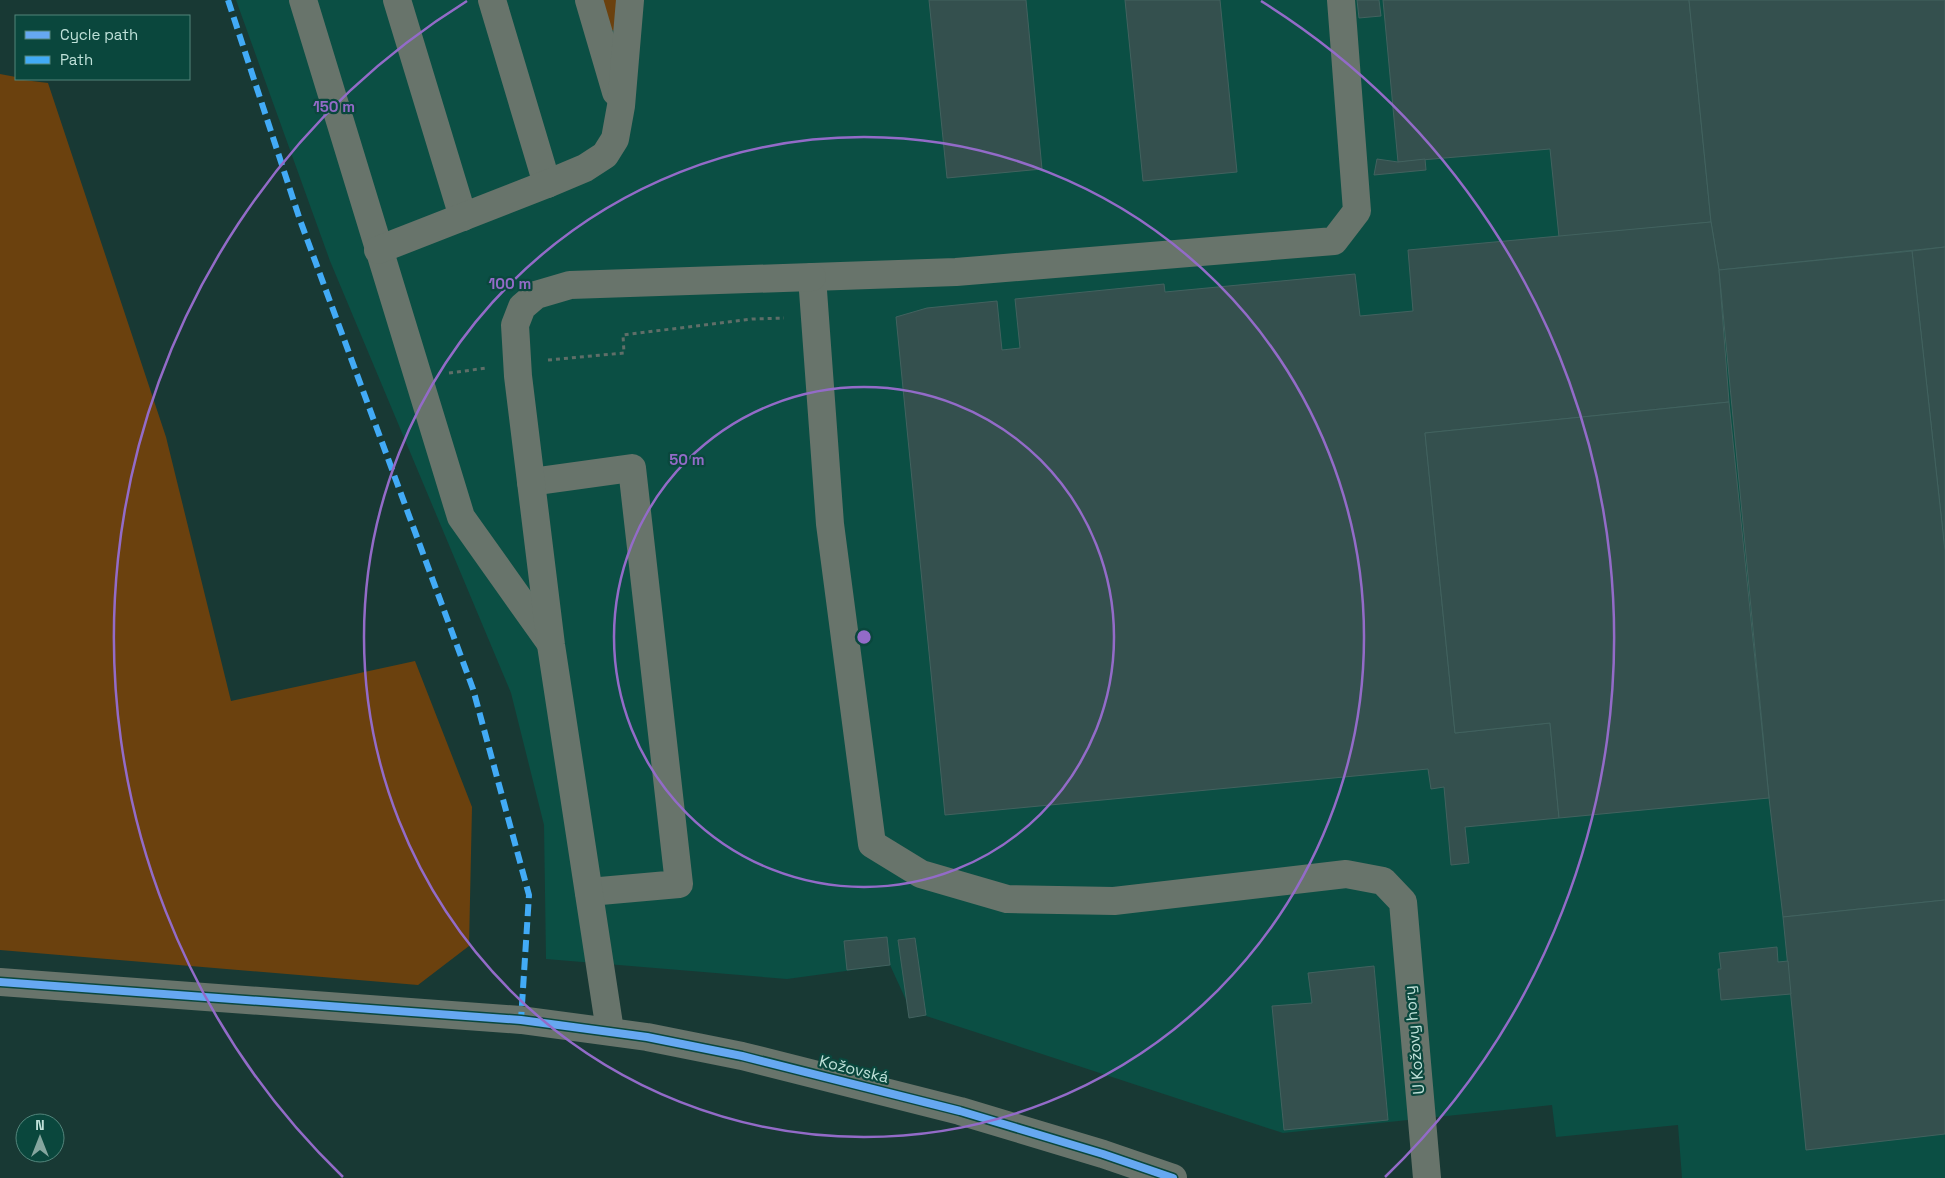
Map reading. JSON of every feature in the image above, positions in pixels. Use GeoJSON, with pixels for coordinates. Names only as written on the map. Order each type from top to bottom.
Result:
{"type":"FeatureCollection","features":[{"type":"Feature","properties":{"kind":"street"},"geometry":{"type":"LineString","coordinates":[[303,0],[461,517],[551,644]]}},
{"type":"Feature","properties":{"kind":"street"},"geometry":{"type":"LineString","coordinates":[[397,0],[463,216]]}},
{"type":"Feature","properties":{"kind":"street"},"geometry":{"type":"LineString","coordinates":[[492,0],[547,184]]}},
{"type":"Feature","properties":{"kind":"street"},"geometry":{"type":"LineString","coordinates":[[589,0],[621,106]]}},
{"type":"Feature","properties":{"kind":"street"},"geometry":{"type":"LineString","coordinates":[[378,250],[547,184],[585,168],[605,155],[615,139],[621,106],[630,0]]}},
{"type":"Feature","properties":{"kind":"street"},"geometry":{"type":"LineString","coordinates":[[610,1032],[551,644],[518,376],[515,325],[522,307],[536,296],[570,285],[956,272],[1334,241],[1357,211],[1341,0]]}},
{"type":"Feature","properties":{"kind":"street","name":"U Kožovy hory"},"geometry":{"type":"LineString","coordinates":[[812,277],[830,524],[872,844],[921,874],[1008,899],[1114,901],[1346,874],[1384,881],[1403,902],[1427,1178]]}},
{"type":"Feature","properties":{"kind":"street"},"geometry":{"type":"LineString","coordinates":[[531,482],[632,468],[679,884],[589,892]]}},
{"type":"Feature","properties":{"kind":"street","name":"Kožovská"},"geometry":{"type":"LineString","coordinates":[[0,982],[521,1020],[700,1046],[892,1093],[968,1114],[1103,1154],[1173,1178]]}},
{"type":"Feature","properties":{"kind":"shaded area"},"geometry":{"type":"Polygon","coordinates":[[[236,0],[1945,0],[1945,1178],[1682,1178],[1678,1125],[1556,1137],[1552,1105],[1283,1133],[911,1011],[890,965],[787,979],[546,959],[544,825],[511,693],[330,261],[236,0]]]}},
{"type":"Feature","properties":{"kind":"shaded area"},"geometry":{"type":"Polygon","coordinates":[[[602,0],[618,0],[616,31],[611,30],[602,0]]]}},
{"type":"Feature","properties":{"kind":"shaded area"},"geometry":{"type":"Polygon","coordinates":[[[0,74],[15,77],[15,80],[48,83],[166,437],[231,701],[415,661],[472,807],[469,946],[418,985],[0,950],[0,74]]]}},
{"type":"Feature","properties":{"kind":"building"},"geometry":{"type":"Polygon","coordinates":[[[929,0],[1026,0],[1042,169],[947,178],[929,0]]]}},
{"type":"Feature","properties":{"kind":"building"},"geometry":{"type":"Polygon","coordinates":[[[1125,0],[1220,0],[1237,172],[1143,181],[1125,0]]]}},
{"type":"Feature","properties":{"kind":"building"},"geometry":{"type":"Polygon","coordinates":[[[1357,0],[1379,0],[1381,16],[1359,18],[1357,0]]]}},
{"type":"Feature","properties":{"kind":"building"},"geometry":{"type":"Polygon","coordinates":[[[1383,0],[1689,0],[1711,222],[1559,237],[1550,149],[1398,162],[1383,0]]]}},
{"type":"Feature","properties":{"kind":"building"},"geometry":{"type":"Polygon","coordinates":[[[1689,0],[1945,0],[1945,247],[1719,270],[1711,222],[1689,0]]]}},
{"type":"Feature","properties":{"kind":"building"},"geometry":{"type":"Polygon","coordinates":[[[1377,159],[1398,162],[1425,159],[1426,170],[1374,175],[1377,159]]]}},
{"type":"Feature","properties":{"kind":"building"},"geometry":{"type":"Polygon","coordinates":[[[1711,222],[1719,270],[1729,402],[1425,433],[1455,733],[1550,723],[1559,818],[1465,827],[1469,863],[1451,865],[1444,787],[1431,789],[1428,769],[945,815],[896,317],[927,308],[997,301],[1002,350],[1020,348],[1015,299],[1164,284],[1165,292],[1355,274],[1360,316],[1413,311],[1408,250],[1711,222]]]}},
{"type":"Feature","properties":{"kind":"building"},"geometry":{"type":"Polygon","coordinates":[[[1945,247],[1945,551],[1912,251],[1945,247]]]}},
{"type":"Feature","properties":{"kind":"building"},"geometry":{"type":"Polygon","coordinates":[[[1912,251],[1945,551],[1945,900],[1783,917],[1769,798],[1719,270],[1912,251]]]}},
{"type":"Feature","properties":{"kind":"building"},"geometry":{"type":"Polygon","coordinates":[[[1729,402],[1769,798],[1559,818],[1550,723],[1455,733],[1425,433],[1729,402]]]}},
{"type":"Feature","properties":{"kind":"building"},"geometry":{"type":"Polygon","coordinates":[[[1945,900],[1945,1134],[1806,1150],[1783,917],[1945,900]]]}},
{"type":"Feature","properties":{"kind":"building"},"geometry":{"type":"Polygon","coordinates":[[[887,937],[890,965],[847,970],[844,941],[887,937]]]}},
{"type":"Feature","properties":{"kind":"building"},"geometry":{"type":"Polygon","coordinates":[[[915,938],[926,1015],[909,1018],[898,940],[915,938]]]}},
{"type":"Feature","properties":{"kind":"building"},"geometry":{"type":"Polygon","coordinates":[[[1777,947],[1778,962],[1788,961],[1791,994],[1721,1000],[1718,969],[1721,969],[1719,953],[1777,947]]]}},
{"type":"Feature","properties":{"kind":"building"},"geometry":{"type":"Polygon","coordinates":[[[1374,966],[1388,1120],[1284,1130],[1272,1006],[1312,1003],[1308,973],[1374,966]]]}},
{"type":"Feature","properties":{"kind":"marked path"},"geometry":{"type":"LineString","coordinates":[[228,0],[300,220],[473,689],[529,895],[521,1020]]}},
{"type":"Feature","properties":{"kind":"cycle path"},"geometry":{"type":"LineString","coordinates":[[0,982],[521,1020],[647,1037],[742,1056],[960,1111],[1103,1154],[1173,1178]]}}]}
